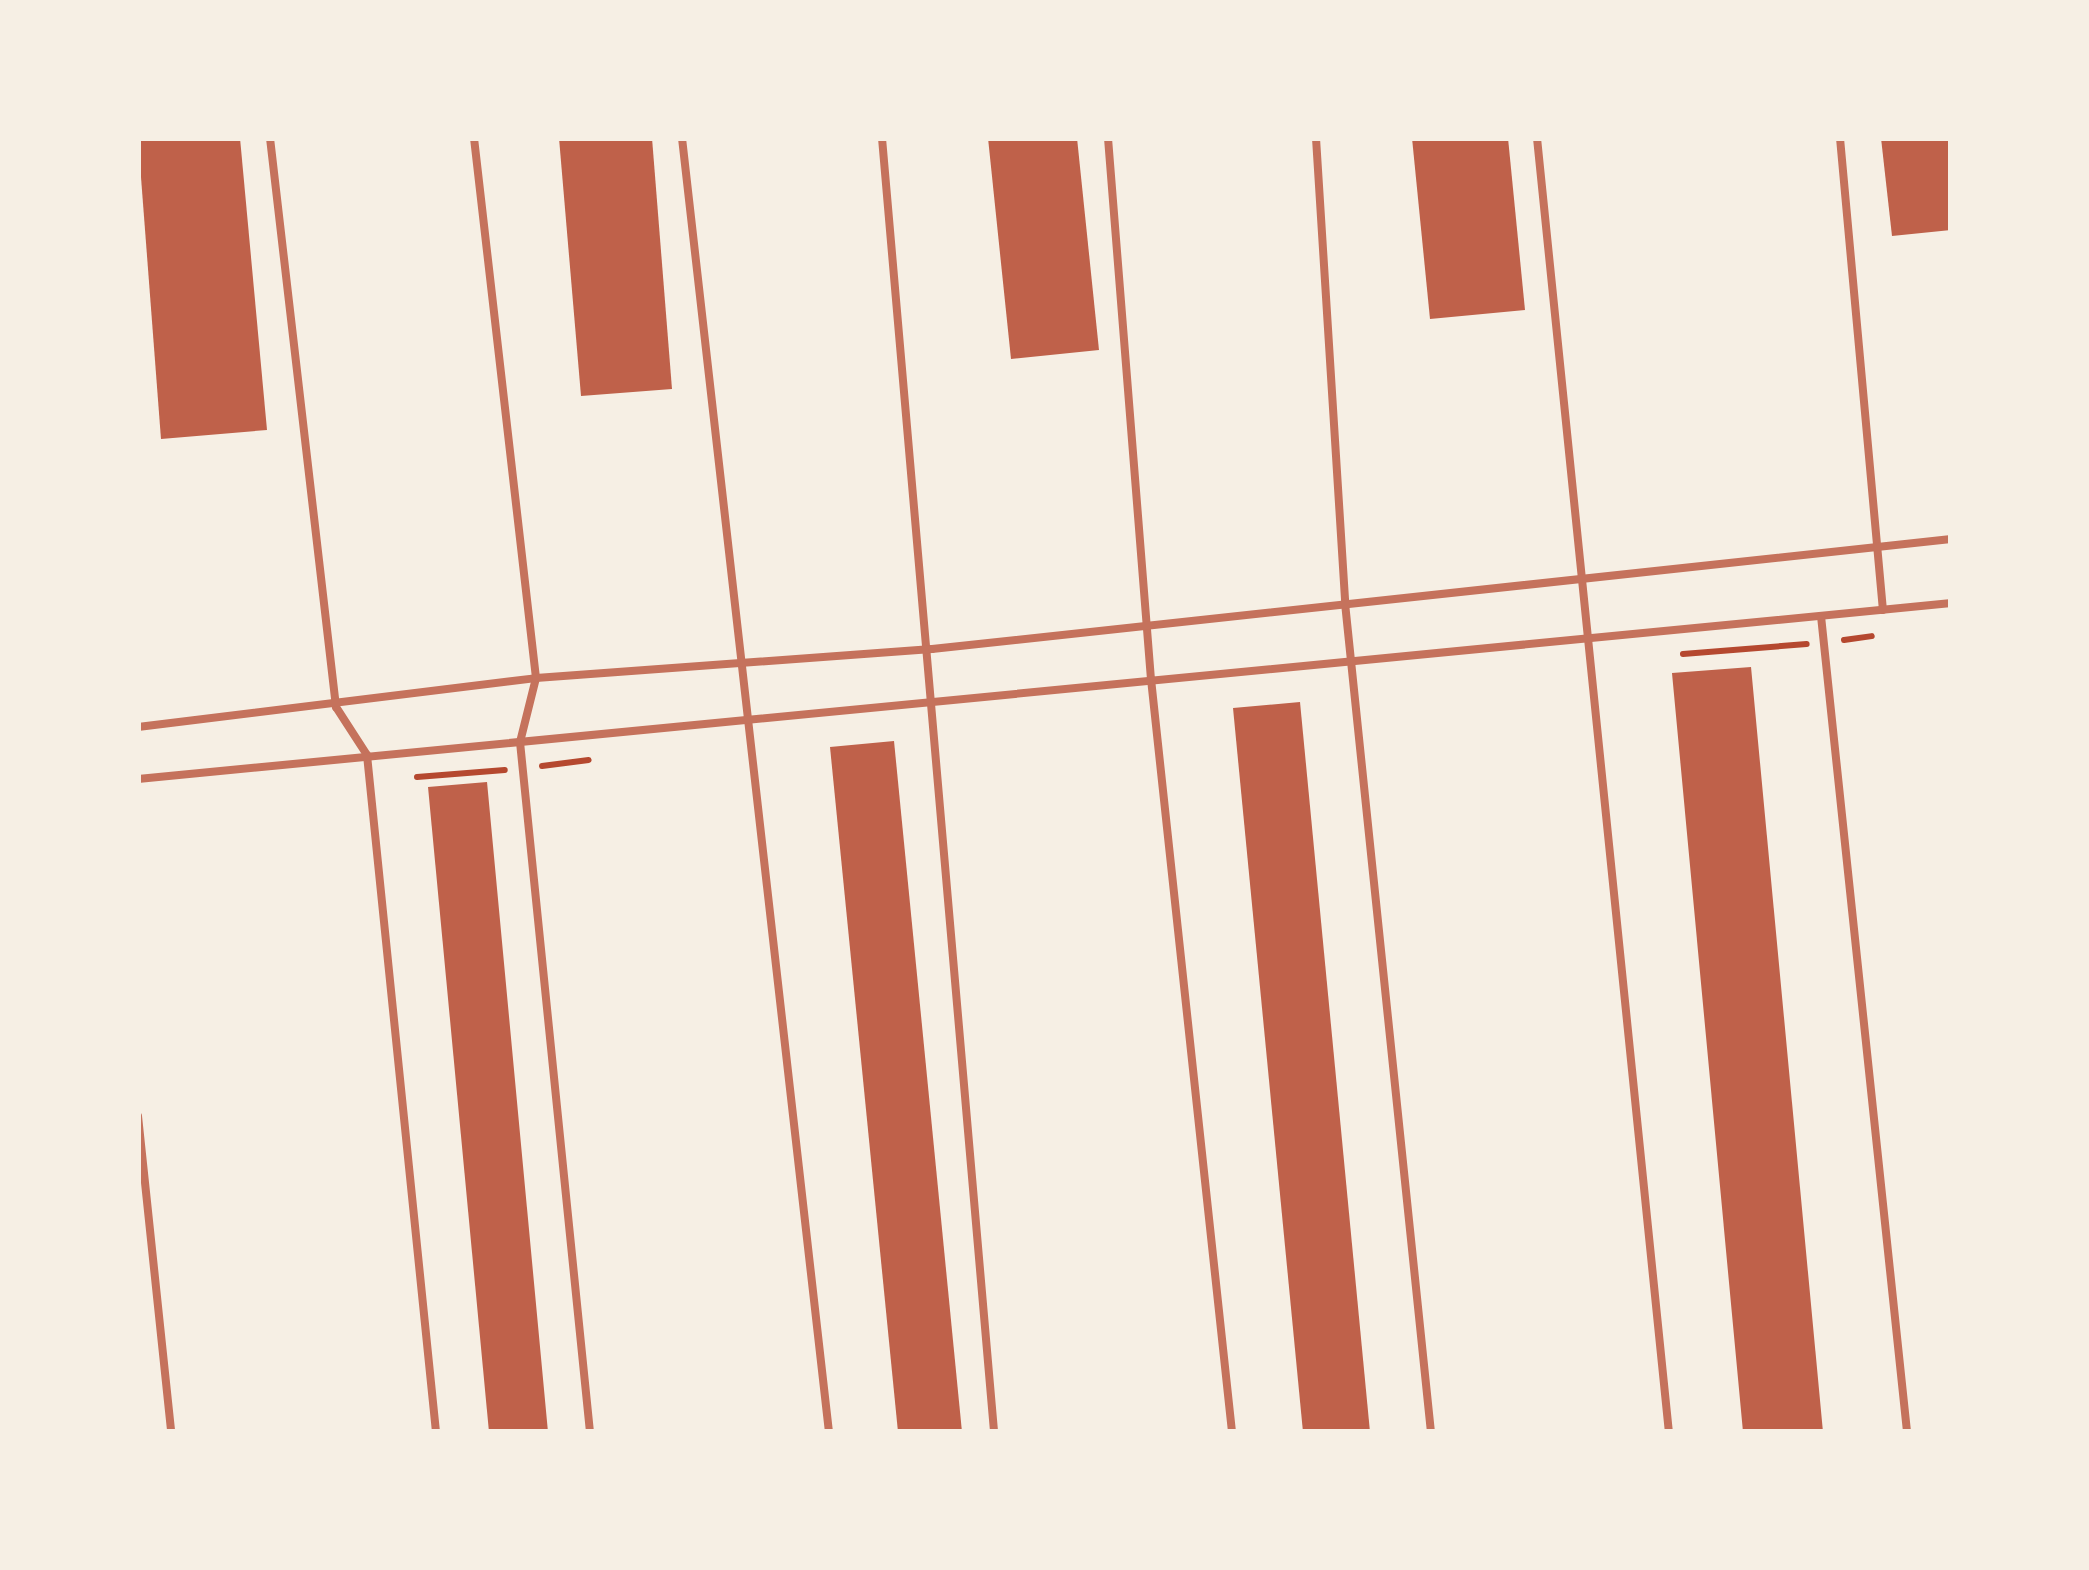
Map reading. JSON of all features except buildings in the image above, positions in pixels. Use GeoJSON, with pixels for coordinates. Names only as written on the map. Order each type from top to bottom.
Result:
{"type":"FeatureCollection","features":[{"type":"Feature","properties":{"kind":"lane"},"geometry":{"type":"LineString","coordinates":[[270,138],[336,707],[367,755],[436,1432]]}},
{"type":"Feature","properties":{"kind":"lane"},"geometry":{"type":"LineString","coordinates":[[474,138],[536,678],[520,742],[590,1432]]}},
{"type":"Feature","properties":{"kind":"lane"},"geometry":{"type":"LineString","coordinates":[[682,138],[743,721],[830,1432]]}},
{"type":"Feature","properties":{"kind":"lane"},"geometry":{"type":"LineString","coordinates":[[882,138],[937,701],[994,1432]]}},
{"type":"Feature","properties":{"kind":"lane"},"geometry":{"type":"LineString","coordinates":[[1108,138],[1151,680],[1232,1432]]}},
{"type":"Feature","properties":{"kind":"lane"},"geometry":{"type":"LineString","coordinates":[[1316,138],[1345,603],[1431,1432]]}},
{"type":"Feature","properties":{"kind":"lane"},"geometry":{"type":"LineString","coordinates":[[1537,138],[1669,1432]]}},
{"type":"Feature","properties":{"kind":"lane"},"geometry":{"type":"LineString","coordinates":[[1840,138],[1883,610]]}},
{"type":"Feature","properties":{"kind":"lane"},"geometry":{"type":"LineString","coordinates":[[138,728],[336,707],[536,678],[932,649],[1951,539]]}},
{"type":"Feature","properties":{"kind":"lane"},"geometry":{"type":"LineString","coordinates":[[138,779],[1587,634],[1951,603]]}},
{"type":"Feature","properties":{"kind":"lane"},"geometry":{"type":"LineString","coordinates":[[1821,616],[1907,1432]]}},
{"type":"Feature","properties":{"kind":"lane"},"geometry":{"type":"LineString","coordinates":[[138,1116],[171,1432]]}}]}
